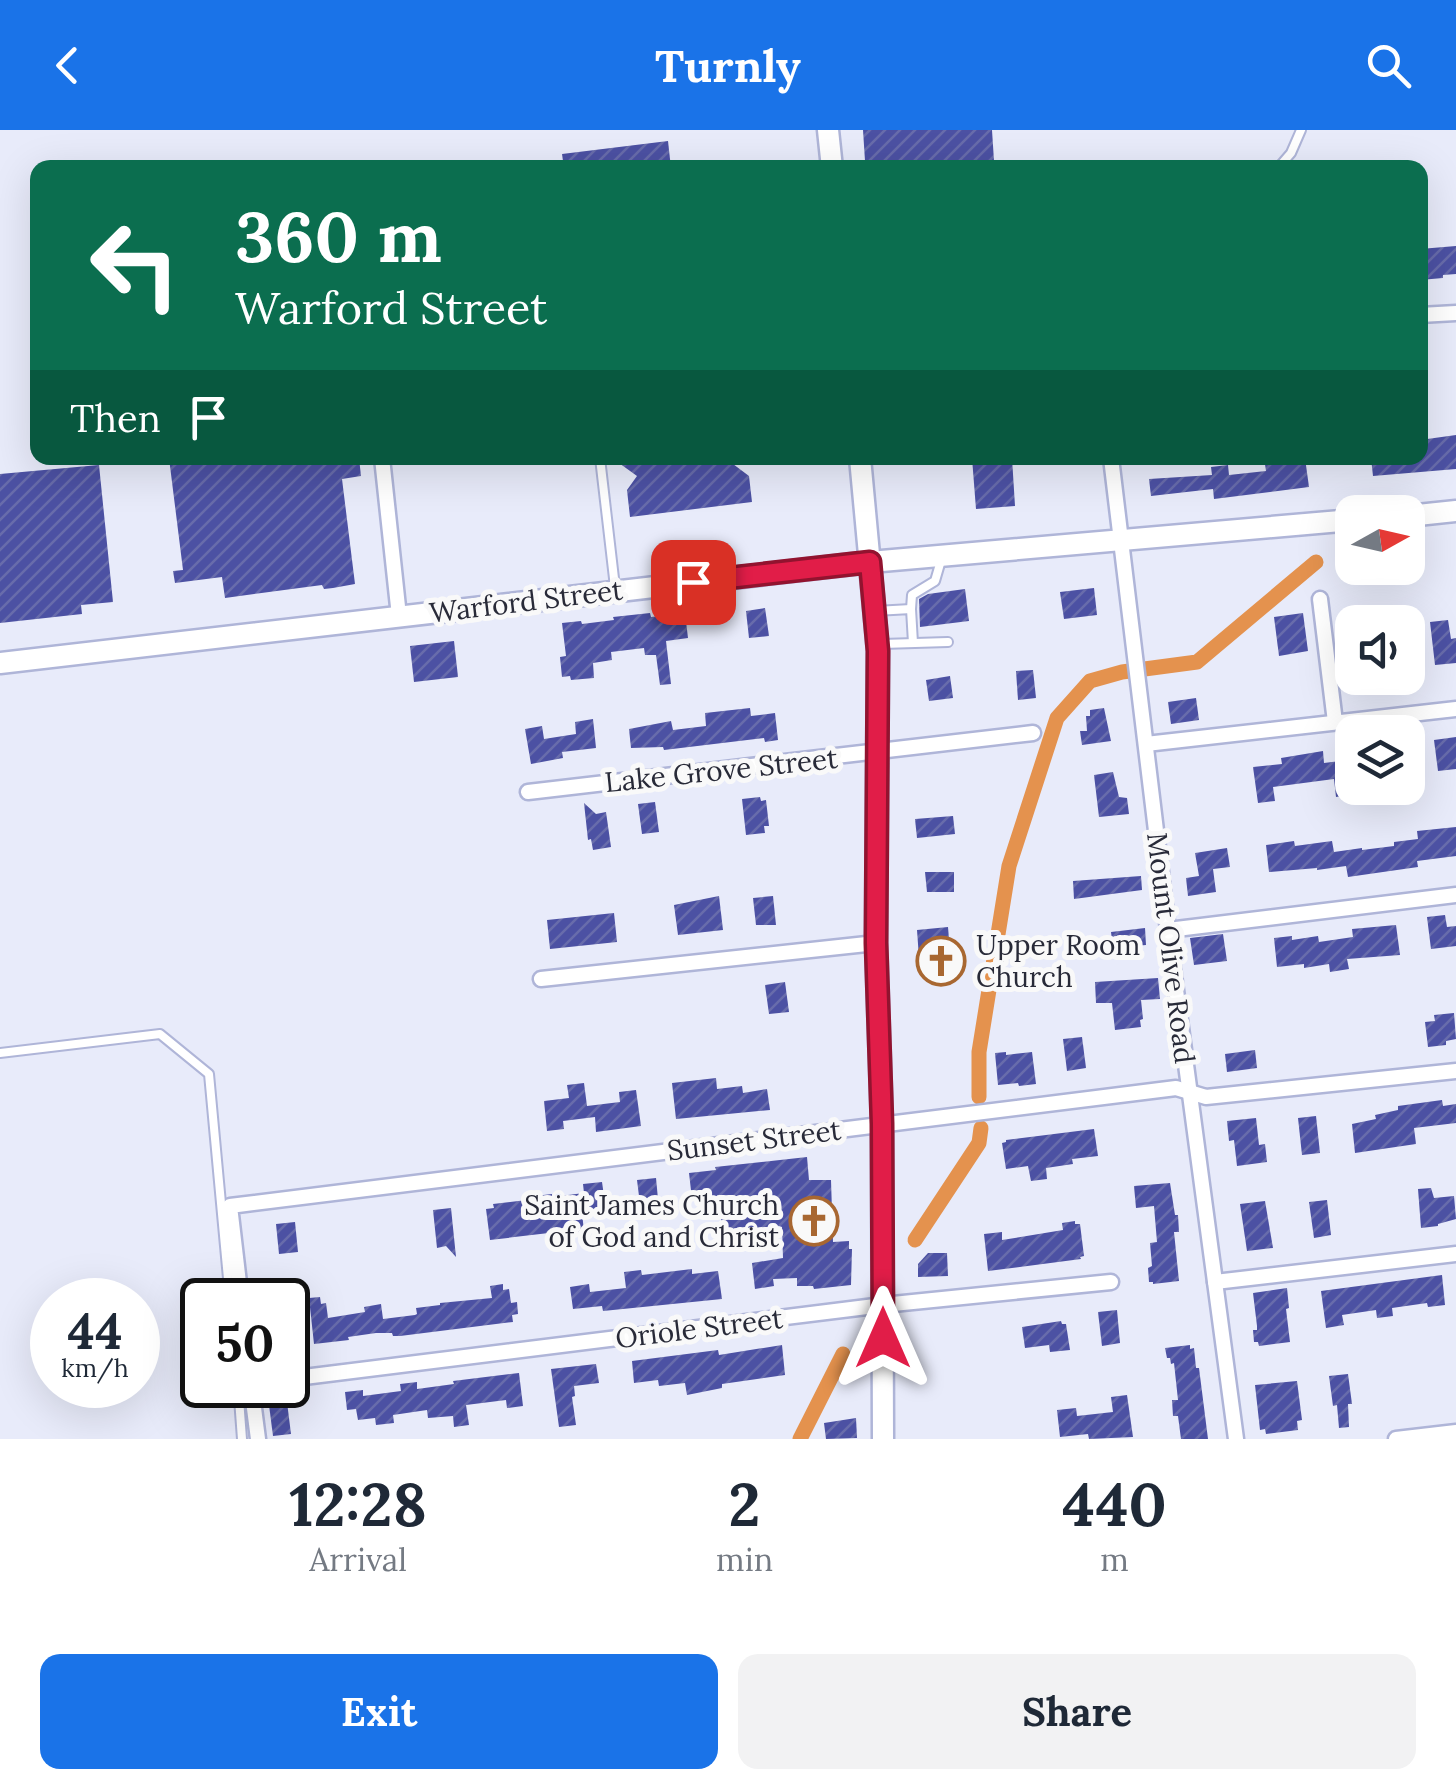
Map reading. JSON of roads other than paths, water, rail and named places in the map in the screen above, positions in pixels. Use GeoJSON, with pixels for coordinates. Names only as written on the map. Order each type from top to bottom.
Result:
{"type":"FeatureCollection","features":[{"type":"Feature","properties":{"kind":"main road"},"geometry":{"type":"LineString","coordinates":[[828,130],[831,160]]}},
{"type":"Feature","properties":{"kind":"main road"},"geometry":{"type":"LineString","coordinates":[[861,465],[877,644],[876,943],[882,1124],[883,1439]]}},
{"type":"Feature","properties":{"kind":"main road"},"geometry":{"type":"LineString","coordinates":[[1425,514],[1456,511]]}},
{"type":"Feature","properties":{"kind":"main road","name":"Warford Street"},"geometry":{"type":"LineString","coordinates":[[0,663],[870,562],[1335,522]]}},
{"type":"Feature","properties":{"kind":"street"},"geometry":{"type":"LineString","coordinates":[[1428,315],[1456,313]]}},
{"type":"Feature","properties":{"kind":"street"},"geometry":{"type":"LineString","coordinates":[[383,465],[400,616]]}},
{"type":"Feature","properties":{"kind":"street","name":"Mount Olive Road"},"geometry":{"type":"LineString","coordinates":[[1112,465],[1168,930],[1236,1439]]}},
{"type":"Feature","properties":{"kind":"street"},"geometry":{"type":"LineString","coordinates":[[1146,744],[1335,722],[1320,600]]}},
{"type":"Feature","properties":{"kind":"street"},"geometry":{"type":"LineString","coordinates":[[1400,715],[1456,709]]}},
{"type":"Feature","properties":{"kind":"street","name":"Lake Grove Street"},"geometry":{"type":"LineString","coordinates":[[528,792],[1033,733]]}},
{"type":"Feature","properties":{"kind":"street"},"geometry":{"type":"LineString","coordinates":[[1168,930],[1456,895]]}},
{"type":"Feature","properties":{"kind":"street"},"geometry":{"type":"LineString","coordinates":[[541,979],[876,943]]}},
{"type":"Feature","properties":{"kind":"street","name":"Sunset Street"},"geometry":{"type":"LineString","coordinates":[[238,1278],[230,1206],[1176,1088],[1206,1096],[1456,1071]]}},
{"type":"Feature","properties":{"kind":"street"},"geometry":{"type":"LineString","coordinates":[[1214,1282],[1456,1254]]}},
{"type":"Feature","properties":{"kind":"street","name":"Oriole Street"},"geometry":{"type":"LineString","coordinates":[[310,1376],[883,1305],[1112,1282]]}},
{"type":"Feature","properties":{"kind":"street"},"geometry":{"type":"LineString","coordinates":[[254,1408],[258,1439]]}},
{"type":"Feature","properties":{"kind":"street"},"geometry":{"type":"LineString","coordinates":[[1396,1439],[1456,1432]]}},
{"type":"Feature","properties":{"kind":"lane"},"geometry":{"type":"LineString","coordinates":[[1285,160],[1301,130]]}},
{"type":"Feature","properties":{"kind":"lane"},"geometry":{"type":"LineString","coordinates":[[601,465],[615,591]]}},
{"type":"Feature","properties":{"kind":"lane"},"geometry":{"type":"LineString","coordinates":[[912,643],[912,595],[935,581],[942,556]]}},
{"type":"Feature","properties":{"kind":"lane"},"geometry":{"type":"LineString","coordinates":[[874,611],[910,608]]}},
{"type":"Feature","properties":{"kind":"lane"},"geometry":{"type":"LineString","coordinates":[[877,644],[948,642]]}},
{"type":"Feature","properties":{"kind":"lane"},"geometry":{"type":"LineString","coordinates":[[0,1053],[160,1034],[209,1074],[228,1278]]}},
{"type":"Feature","properties":{"kind":"lane"},"geometry":{"type":"LineString","coordinates":[[240,1408],[242,1439]]}},
{"type":"Feature","properties":{"kind":"waterway"},"geometry":{"type":"LineString","coordinates":[[979,1097],[979,1052],[1009,866],[1057,718],[1090,681],[1122,672],[1197,662],[1316,562]]}},
{"type":"Feature","properties":{"kind":"waterway"},"geometry":{"type":"LineString","coordinates":[[915,1240],[979,1143],[981,1128]]}},
{"type":"Feature","properties":{"kind":"waterway"},"geometry":{"type":"LineString","coordinates":[[800,1439],[843,1354]]}},
{"type":"Feature","properties":{"kind":"place","name":"Upper Room Church"},"geometry":{"type":"Point","coordinates":[941,961]}},
{"type":"Feature","properties":{"kind":"place","name":"Saint James Church of God and Christ"},"geometry":{"type":"Point","coordinates":[814,1221]}}]}
